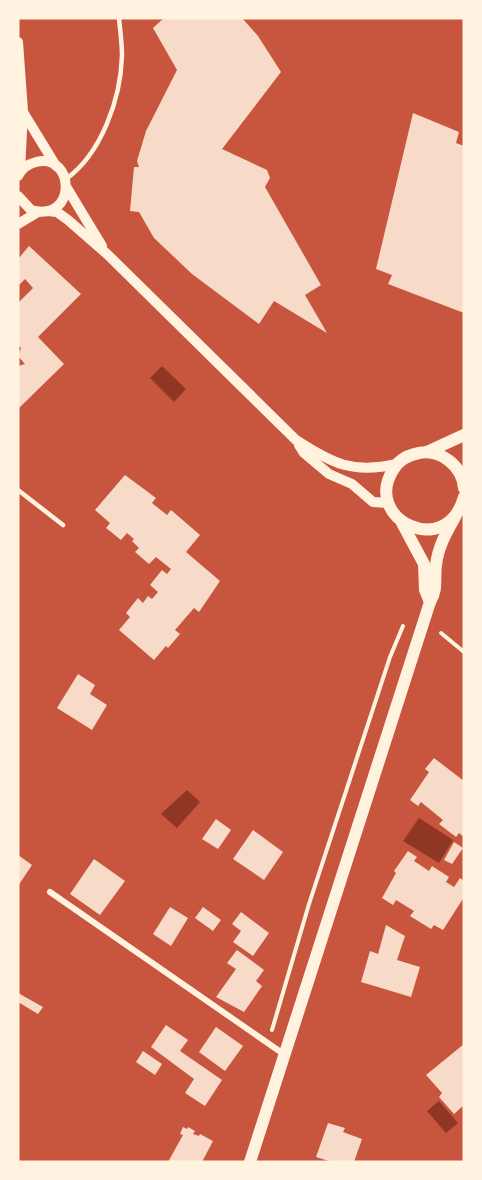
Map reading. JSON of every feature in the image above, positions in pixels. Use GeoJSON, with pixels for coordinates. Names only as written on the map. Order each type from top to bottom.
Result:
{"type":"FeatureCollection","features":[{"type":"Feature","properties":{"kind":"main road"},"geometry":{"type":"LineString","coordinates":[[430,602],[425,590],[424,564],[402,522],[388,503],[387,483],[397,464],[408,456],[426,452],[464,435]]}},
{"type":"Feature","properties":{"kind":"main road"},"geometry":{"type":"LineString","coordinates":[[426,452],[439,454],[450,461],[464,484]]}},
{"type":"Feature","properties":{"kind":"main road"},"geometry":{"type":"LineString","coordinates":[[250,1162],[430,602],[436,591],[436,566],[441,541],[464,497]]}},
{"type":"Feature","properties":{"kind":"main road"},"geometry":{"type":"LineString","coordinates":[[402,522],[423,530],[435,529],[455,517]]}},
{"type":"Feature","properties":{"kind":"street"},"geometry":{"type":"LineString","coordinates":[[18,42],[23,111],[19,174]]}},
{"type":"Feature","properties":{"kind":"street"},"geometry":{"type":"LineString","coordinates":[[23,111],[107,254]]}},
{"type":"Feature","properties":{"kind":"street"},"geometry":{"type":"LineString","coordinates":[[19,174],[26,166],[41,161],[56,166]]}},
{"type":"Feature","properties":{"kind":"street"},"geometry":{"type":"LineString","coordinates":[[18,224],[61,203],[66,184]]}},
{"type":"Feature","properties":{"kind":"street"},"geometry":{"type":"LineString","coordinates":[[18,196],[24,206],[63,216],[107,254],[296,440],[330,461],[358,470],[397,464]]}},
{"type":"Feature","properties":{"kind":"street"},"geometry":{"type":"LineString","coordinates":[[296,440],[304,453],[328,474],[352,484],[373,502],[388,503]]}},
{"type":"Feature","properties":{"kind":"street"},"geometry":{"type":"LineString","coordinates":[[50,892],[285,1055]]}},
{"type":"Feature","properties":{"kind":"lane"},"geometry":{"type":"LineString","coordinates":[[66,184],[92,153],[111,110],[122,55],[119,18]]}},
{"type":"Feature","properties":{"kind":"lane"},"geometry":{"type":"LineString","coordinates":[[18,490],[63,525]]}},
{"type":"Feature","properties":{"kind":"path"},"geometry":{"type":"LineString","coordinates":[[268,1043],[309,904],[390,657],[404,624]]}},
{"type":"Feature","properties":{"kind":"path"},"geometry":{"type":"LineString","coordinates":[[441,633],[464,652]]}},
{"type":"Feature","properties":{"kind":"shaded area"},"geometry":{"type":"Polygon","coordinates":[[[162,366],[186,389],[174,402],[150,378],[162,366]]]}},
{"type":"Feature","properties":{"kind":"shaded area"},"geometry":{"type":"Polygon","coordinates":[[[187,790],[200,802],[177,828],[161,814],[187,790]]]}},
{"type":"Feature","properties":{"kind":"shaded area"},"geometry":{"type":"Polygon","coordinates":[[[419,818],[453,840],[439,863],[403,841],[419,818]]]}},
{"type":"Feature","properties":{"kind":"shaded area"},"geometry":{"type":"Polygon","coordinates":[[[439,1101],[458,1123],[446,1133],[427,1111],[439,1101]]]}},
{"type":"Feature","properties":{"kind":"building"},"geometry":{"type":"Polygon","coordinates":[[[164,18],[242,18],[258,36],[281,72],[222,149],[267,170],[270,178],[265,187],[321,285],[305,295],[327,333],[274,301],[259,324],[192,274],[154,238],[139,212],[130,211],[134,167],[139,167],[137,161],[146,131],[177,70],[153,28],[164,18]]]}},
{"type":"Feature","properties":{"kind":"building"},"geometry":{"type":"Polygon","coordinates":[[[413,113],[459,132],[456,143],[464,146],[464,313],[388,284],[392,275],[376,269],[413,113]]]}},
{"type":"Feature","properties":{"kind":"building"},"geometry":{"type":"Polygon","coordinates":[[[29,246],[81,294],[38,337],[64,364],[18,409],[18,366],[25,364],[18,356],[21,348],[18,345],[18,303],[33,288],[25,279],[18,286],[18,259],[29,246]]]}},
{"type":"Feature","properties":{"kind":"building"},"geometry":{"type":"Polygon","coordinates":[[[125,475],[156,498],[152,503],[167,515],[171,510],[200,535],[186,552],[220,581],[199,612],[194,608],[175,630],[180,634],[154,660],[119,630],[130,617],[126,613],[138,598],[143,603],[148,596],[152,599],[158,592],[150,585],[162,570],[167,574],[171,569],[156,557],[149,564],[135,552],[139,548],[132,541],[134,539],[127,533],[121,540],[106,528],[110,523],[95,510],[125,475]]]}},
{"type":"Feature","properties":{"kind":"building"},"geometry":{"type":"Polygon","coordinates":[[[78,674],[95,685],[90,694],[107,705],[92,730],[57,708],[78,674]]]}},
{"type":"Feature","properties":{"kind":"building"},"geometry":{"type":"Polygon","coordinates":[[[434,758],[464,781],[464,837],[459,833],[456,837],[439,824],[443,820],[421,802],[418,806],[410,800],[429,772],[425,769],[434,758]]]}},
{"type":"Feature","properties":{"kind":"building"},"geometry":{"type":"Polygon","coordinates":[[[216,819],[231,830],[218,849],[202,839],[216,819]]]}},
{"type":"Feature","properties":{"kind":"building"},"geometry":{"type":"Polygon","coordinates":[[[253,830],[283,852],[264,880],[233,859],[253,830]]]}},
{"type":"Feature","properties":{"kind":"building"},"geometry":{"type":"Polygon","coordinates":[[[454,842],[463,848],[452,864],[444,860],[454,842]]]}},
{"type":"Feature","properties":{"kind":"building"},"geometry":{"type":"Polygon","coordinates":[[[408,851],[417,857],[414,861],[429,871],[432,866],[449,877],[446,882],[454,887],[460,878],[464,881],[464,897],[443,930],[434,925],[431,929],[410,916],[414,911],[396,900],[393,905],[382,898],[396,873],[394,871],[408,851]]]}},
{"type":"Feature","properties":{"kind":"building"},"geometry":{"type":"Polygon","coordinates":[[[18,855],[32,865],[18,886],[18,855]]]}},
{"type":"Feature","properties":{"kind":"building"},"geometry":{"type":"Polygon","coordinates":[[[94,859],[125,881],[100,915],[70,894],[94,859]]]}},
{"type":"Feature","properties":{"kind":"building"},"geometry":{"type":"Polygon","coordinates":[[[170,907],[188,918],[171,946],[153,934],[170,907]]]}},
{"type":"Feature","properties":{"kind":"building"},"geometry":{"type":"Polygon","coordinates":[[[203,907],[221,920],[213,931],[195,918],[203,907]]]}},
{"type":"Feature","properties":{"kind":"building"},"geometry":{"type":"Polygon","coordinates":[[[241,912],[269,933],[253,956],[233,942],[241,931],[232,924],[241,912]]]}},
{"type":"Feature","properties":{"kind":"building"},"geometry":{"type":"Polygon","coordinates":[[[386,925],[405,936],[397,960],[420,967],[411,997],[361,982],[370,951],[378,954],[386,925]]]}},
{"type":"Feature","properties":{"kind":"building"},"geometry":{"type":"Polygon","coordinates":[[[237,950],[264,970],[256,981],[262,986],[244,1012],[216,997],[236,969],[227,963],[237,950]]]}},
{"type":"Feature","properties":{"kind":"building"},"geometry":{"type":"Polygon","coordinates":[[[18,993],[43,1007],[38,1014],[18,1002],[18,993]]]}},
{"type":"Feature","properties":{"kind":"building"},"geometry":{"type":"Polygon","coordinates":[[[166,1025],[188,1040],[180,1051],[222,1080],[205,1106],[185,1093],[194,1079],[151,1047],[166,1025]]]}},
{"type":"Feature","properties":{"kind":"building"},"geometry":{"type":"Polygon","coordinates":[[[216,1027],[243,1046],[225,1071],[199,1052],[216,1027]]]}},
{"type":"Feature","properties":{"kind":"building"},"geometry":{"type":"Polygon","coordinates":[[[464,1044],[464,1105],[454,1114],[439,1097],[442,1093],[426,1075],[464,1044]]]}},
{"type":"Feature","properties":{"kind":"building"},"geometry":{"type":"Polygon","coordinates":[[[143,1051],[162,1064],[155,1075],[136,1062],[143,1051]]]}},
{"type":"Feature","properties":{"kind":"building"},"geometry":{"type":"Polygon","coordinates":[[[328,1123],[345,1128],[343,1132],[362,1139],[354,1162],[332,1162],[316,1157],[328,1123]]]}},
{"type":"Feature","properties":{"kind":"building"},"geometry":{"type":"Polygon","coordinates":[[[183,1127],[195,1131],[193,1134],[199,1136],[200,1134],[213,1141],[202,1162],[168,1162],[183,1135],[180,1134],[183,1127]]]}}]}
